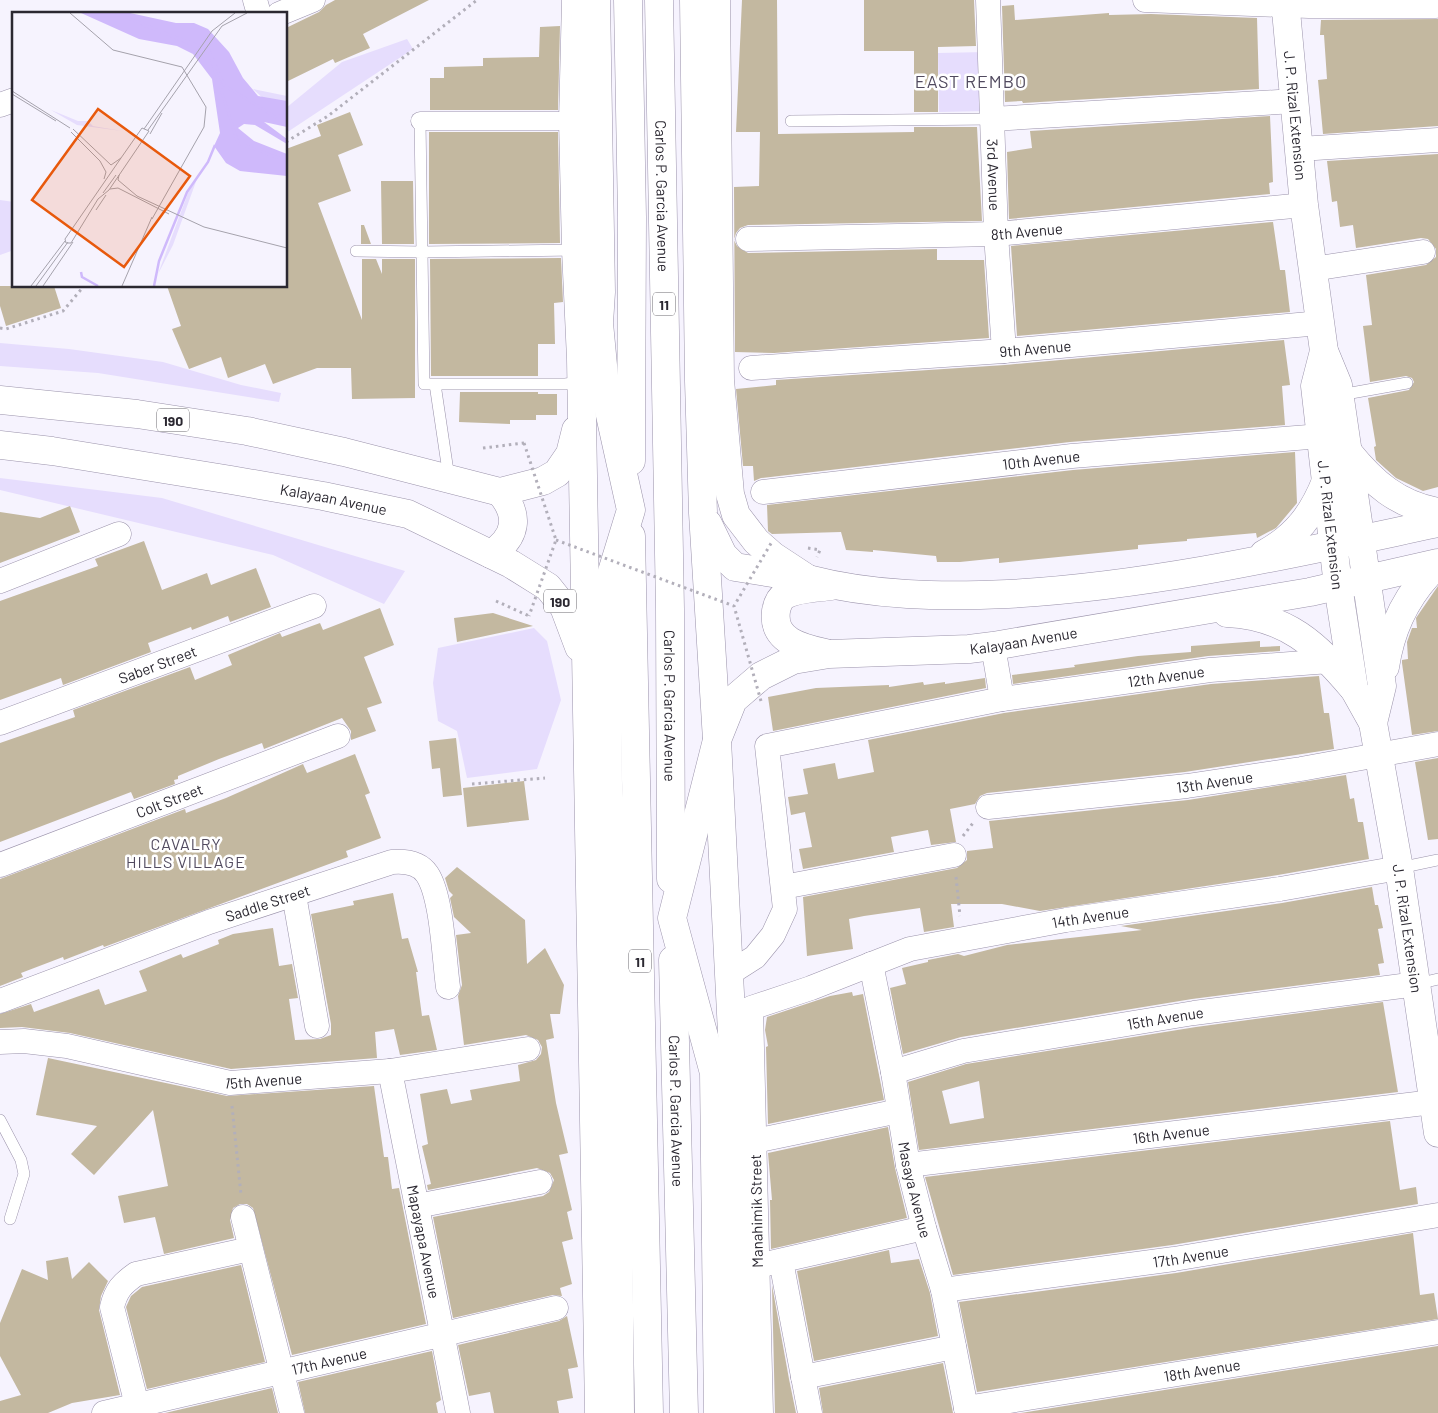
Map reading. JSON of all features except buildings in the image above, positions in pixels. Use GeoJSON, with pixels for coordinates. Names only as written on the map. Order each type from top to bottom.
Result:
{"type":"FeatureCollection","features":[{"type":"Feature","properties":{"kind":"main road"},"geometry":{"type":"LineString","coordinates":[[576,0],[573,121],[582,393],[599,1413]]}},
{"type":"Feature","properties":{"kind":"main road"},"geometry":{"type":"LineString","coordinates":[[596,0],[601,292],[599,323],[606,397],[630,510],[607,588],[608,783],[614,873],[616,980],[620,1413]]}},
{"type":"Feature","properties":{"kind":"main road","name":"11"},"geometry":{"type":"LineString","coordinates":[[628,0],[632,227],[630,510],[649,1413]]}},
{"type":"Feature","properties":{"kind":"main road","name":"Carlos P. Garcia Avenue"},"geometry":{"type":"LineString","coordinates":[[659,0],[670,609],[672,918],[684,1413]]}},
{"type":"Feature","properties":{"kind":"main road"},"geometry":{"type":"LineString","coordinates":[[694,0],[699,381],[703,513],[730,973],[736,1112],[738,1413]]}},
{"type":"Feature","properties":{"kind":"main road"},"geometry":{"type":"LineString","coordinates":[[716,0],[720,380],[730,494],[736,515],[756,541],[773,556],[808,579]]}},
{"type":"Feature","properties":{"kind":"main road","name":"J. P. Rizal Extension"},"geometry":{"type":"LineString","coordinates":[[1285,2],[1304,205],[1320,323],[1324,351],[1338,385],[1340,395],[1365,579],[1382,686],[1373,723]]}},
{"type":"Feature","properties":{"kind":"main road"},"geometry":{"type":"LineString","coordinates":[[582,393],[599,323]]}},
{"type":"Feature","properties":{"kind":"main road","name":"J. P. Rizal Extension"},"geometry":{"type":"LineString","coordinates":[[1324,351],[1315,386],[1338,586],[1354,690],[1373,723],[1399,868],[1427,982],[1433,1102],[1438,1133]]}},
{"type":"Feature","properties":{"kind":"main road","name":"190"},"geometry":{"type":"LineString","coordinates":[[0,400],[137,414],[247,431],[449,478],[500,492],[543,481],[557,473],[570,454],[582,393]]}},
{"type":"Feature","properties":{"kind":"main road","name":"Kalayaan Avenue"},"geometry":{"type":"LineString","coordinates":[[0,445],[52,451],[231,480],[323,496],[408,514],[523,570],[548,587],[564,607],[577,638],[587,680]]}},
{"type":"Feature","properties":{"kind":"main road"},"geometry":{"type":"LineString","coordinates":[[1348,452],[1368,476],[1391,494],[1417,508],[1438,512]]}},
{"type":"Feature","properties":{"kind":"main road"},"geometry":{"type":"LineString","coordinates":[[1247,563],[1276,547],[1298,529],[1311,514],[1326,481]]}},
{"type":"Feature","properties":{"kind":"main road"},"geometry":{"type":"LineString","coordinates":[[491,554],[508,539],[513,527],[513,514],[508,502],[500,492]]}},
{"type":"Feature","properties":{"kind":"main road"},"geometry":{"type":"LineString","coordinates":[[703,513],[723,555],[735,567],[808,579],[835,586],[903,594],[966,596],[1048,592],[1125,584],[1247,563],[1438,523]]}},
{"type":"Feature","properties":{"kind":"main road"},"geometry":{"type":"LineString","coordinates":[[1382,686],[1390,640],[1398,618],[1415,589],[1438,563]]}},
{"type":"Feature","properties":{"kind":"main road","name":"Kalayaan Avenue"},"geometry":{"type":"LineString","coordinates":[[717,740],[733,700],[761,676],[793,660],[829,654],[969,649],[993,646],[1338,586],[1438,563]]}},
{"type":"Feature","properties":{"kind":"main road"},"geometry":{"type":"LineString","coordinates":[[829,654],[799,647],[781,635],[774,621],[777,605],[784,596],[804,589],[835,586]]}},
{"type":"Feature","properties":{"kind":"main road"},"geometry":{"type":"LineString","coordinates":[[1193,611],[1244,615],[1276,622],[1306,639],[1330,661],[1354,690]]}},
{"type":"Feature","properties":{"kind":"main road"},"geometry":{"type":"LineString","coordinates":[[587,680],[608,783]]}},
{"type":"Feature","properties":{"kind":"main road"},"geometry":{"type":"LineString","coordinates":[[717,740],[672,918],[714,1073],[718,1413]]}},
{"type":"Feature","properties":{"kind":"street"},"geometry":{"type":"LineString","coordinates":[[284,12],[314,0]]}},
{"type":"Feature","properties":{"kind":"street","name":"3rd Avenue"},"geometry":{"type":"LineString","coordinates":[[988,0],[996,234],[1004,351]]}},
{"type":"Feature","properties":{"kind":"street"},"geometry":{"type":"LineString","coordinates":[[1145,0],[1436,6]]}},
{"type":"Feature","properties":{"kind":"street"},"geometry":{"type":"LineString","coordinates":[[0,105],[12,101]]}},
{"type":"Feature","properties":{"kind":"street"},"geometry":{"type":"LineString","coordinates":[[992,119],[1295,101]]}},
{"type":"Feature","properties":{"kind":"street"},"geometry":{"type":"LineString","coordinates":[[420,121],[573,121]]}},
{"type":"Feature","properties":{"kind":"street"},"geometry":{"type":"LineString","coordinates":[[1300,149],[1438,140]]}},
{"type":"Feature","properties":{"kind":"street","name":"8th Avenue"},"geometry":{"type":"LineString","coordinates":[[748,239],[996,234],[1304,205]]}},
{"type":"Feature","properties":{"kind":"street"},"geometry":{"type":"LineString","coordinates":[[1313,269],[1423,252]]}},
{"type":"Feature","properties":{"kind":"street","name":"9th Avenue"},"geometry":{"type":"LineString","coordinates":[[751,368],[1004,351],[1320,323]]}},
{"type":"Feature","properties":{"kind":"street","name":"10th Avenue"},"geometry":{"type":"LineString","coordinates":[[762,492],[1072,456],[1321,436]]}},
{"type":"Feature","properties":{"kind":"street"},"geometry":{"type":"LineString","coordinates":[[0,581],[119,534]]}},
{"type":"Feature","properties":{"kind":"street","name":"Saber Street"},"geometry":{"type":"LineString","coordinates":[[0,723],[314,606]]}},
{"type":"Feature","properties":{"kind":"street"},"geometry":{"type":"LineString","coordinates":[[993,646],[1002,699]]}},
{"type":"Feature","properties":{"kind":"street","name":"12th Avenue"},"geometry":{"type":"LineString","coordinates":[[783,887],[767,746],[1002,699],[1210,670],[1330,661]]}},
{"type":"Feature","properties":{"kind":"street","name":"Colt Street"},"geometry":{"type":"LineString","coordinates":[[0,865],[338,736]]}},
{"type":"Feature","properties":{"kind":"street","name":"13th Avenue"},"geometry":{"type":"LineString","coordinates":[[988,807],[1105,793],[1187,786],[1378,756],[1438,744]]}},
{"type":"Feature","properties":{"kind":"street"},"geometry":{"type":"LineString","coordinates":[[730,973],[754,957],[773,935],[785,909],[783,887],[954,855]]}},
{"type":"Feature","properties":{"kind":"street","name":"Saddle Street"},"geometry":{"type":"LineString","coordinates":[[0,1001],[209,922],[392,862],[415,864],[426,872],[435,893],[448,987]]}},
{"type":"Feature","properties":{"kind":"street","name":"14th Avenue"},"geometry":{"type":"LineString","coordinates":[[751,1008],[910,949],[1066,920],[1280,889],[1399,868]]}},
{"type":"Feature","properties":{"kind":"street"},"geometry":{"type":"LineString","coordinates":[[294,895],[317,1026]]}},
{"type":"Feature","properties":{"kind":"street","name":"Masaya Avenue"},"geometry":{"type":"LineString","coordinates":[[871,964],[893,1072],[908,1165],[924,1228],[943,1290],[966,1410]]}},
{"type":"Feature","properties":{"kind":"street","name":"15th Avenue"},"geometry":{"type":"LineString","coordinates":[[893,1072],[963,1051],[1194,1013],[1427,982]]}},
{"type":"Feature","properties":{"kind":"street","name":"Manahimik Street"},"geometry":{"type":"LineString","coordinates":[[751,1008],[760,1413]]}},
{"type":"Feature","properties":{"kind":"street","name":"15th Avenue"},"geometry":{"type":"LineString","coordinates":[[0,1042],[67,1046],[230,1083],[390,1071],[528,1049]]}},
{"type":"Feature","properties":{"kind":"street","name":"Mapayapa Avenue"},"geometry":{"type":"LineString","coordinates":[[390,1071],[458,1413]]}},
{"type":"Feature","properties":{"kind":"street","name":"16th Avenue"},"geometry":{"type":"LineString","coordinates":[[908,1165],[1433,1102]]}},
{"type":"Feature","properties":{"kind":"street"},"geometry":{"type":"LineString","coordinates":[[755,1141],[899,1111]]}},
{"type":"Feature","properties":{"kind":"street"},"geometry":{"type":"LineString","coordinates":[[417,1206],[540,1182]]}},
{"type":"Feature","properties":{"kind":"street","name":"17th Avenue"},"geometry":{"type":"LineString","coordinates":[[943,1290],[1174,1259],[1438,1214]]}},
{"type":"Feature","properties":{"kind":"street"},"geometry":{"type":"LineString","coordinates":[[243,1217],[292,1413]]}},
{"type":"Feature","properties":{"kind":"street"},"geometry":{"type":"LineString","coordinates":[[757,1266],[924,1228]]}},
{"type":"Feature","properties":{"kind":"street"},"geometry":{"type":"LineString","coordinates":[[138,1409],[112,1307],[116,1292],[122,1284],[136,1274],[250,1249]]}},
{"type":"Feature","properties":{"kind":"street"},"geometry":{"type":"LineString","coordinates":[[781,1261],[810,1413]]}},
{"type":"Feature","properties":{"kind":"street","name":"17th Avenue"},"geometry":{"type":"LineString","coordinates":[[104,1413],[138,1409],[281,1372],[556,1308]]}},
{"type":"Feature","properties":{"kind":"street","name":"18th Avenue"},"geometry":{"type":"LineString","coordinates":[[966,1410],[1438,1332]]}},
{"type":"Feature","properties":{"kind":"street"},"geometry":{"type":"LineString","coordinates":[[803,1378],[954,1347]]}},
{"type":"Feature","properties":{"kind":"lane"},"geometry":{"type":"LineString","coordinates":[[791,121],[992,119]]}},
{"type":"Feature","properties":{"kind":"lane"},"geometry":{"type":"LineString","coordinates":[[420,121],[424,384],[565,384],[582,393]]}},
{"type":"Feature","properties":{"kind":"lane"},"geometry":{"type":"LineString","coordinates":[[356,250],[422,252],[576,250]]}},
{"type":"Feature","properties":{"kind":"lane"},"geometry":{"type":"LineString","coordinates":[[1340,395],[1407,383]]}},
{"type":"Feature","properties":{"kind":"lane"},"geometry":{"type":"LineString","coordinates":[[436,384],[449,478]]}},
{"type":"Feature","properties":{"kind":"lane","name":"14th Avenue"},"geometry":{"type":"LineString","coordinates":[[1399,868],[1438,860]]}},
{"type":"Feature","properties":{"kind":"lane"},"geometry":{"type":"LineString","coordinates":[[0,1120],[23,1167],[24,1174],[10,1219]]}},
{"type":"Feature","properties":{"kind":"path"},"geometry":{"type":"LineString","coordinates":[[288,141],[328,116],[477,0]]}},
{"type":"Feature","properties":{"kind":"path"},"geometry":{"type":"LineString","coordinates":[[0,328],[6,329],[64,311],[82,288]]}},
{"type":"Feature","properties":{"kind":"path"},"geometry":{"type":"LineString","coordinates":[[483,448],[524,443],[556,540],[529,616],[496,601]]}},
{"type":"Feature","properties":{"kind":"path"},"geometry":{"type":"LineString","coordinates":[[556,540],[734,606]]}},
{"type":"Feature","properties":{"kind":"path"},"geometry":{"type":"LineString","coordinates":[[761,701],[734,606],[773,540]]}},
{"type":"Feature","properties":{"kind":"path"},"geometry":{"type":"LineString","coordinates":[[472,784],[545,778]]}},
{"type":"Feature","properties":{"kind":"path"},"geometry":{"type":"LineString","coordinates":[[230,1083],[243,1217]]}},
{"type":"Feature","properties":{"kind":"shaded area"},"geometry":{"type":"Polygon","coordinates":[[[407,39],[413,49],[288,132],[288,106],[342,62],[407,39]]]}},
{"type":"Feature","properties":{"kind":"shaded area"},"geometry":{"type":"Polygon","coordinates":[[[986,52],[986,111],[939,112],[938,53],[986,52]]]}},
{"type":"Feature","properties":{"kind":"shaded area"},"geometry":{"type":"Polygon","coordinates":[[[0,200],[12,202],[12,251],[0,255],[0,200]]]}},
{"type":"Feature","properties":{"kind":"shaded area"},"geometry":{"type":"Polygon","coordinates":[[[0,343],[69,349],[163,362],[241,385],[281,393],[279,402],[98,373],[0,366],[0,343]]]}},
{"type":"Feature","properties":{"kind":"shaded area"},"geometry":{"type":"Polygon","coordinates":[[[0,478],[162,498],[405,571],[384,604],[273,555],[0,490],[0,478]]]}},
{"type":"Feature","properties":{"kind":"shaded area"},"geometry":{"type":"Polygon","coordinates":[[[534,628],[547,641],[561,700],[537,769],[467,778],[457,731],[438,721],[433,683],[438,648],[534,628]]]}},
{"type":"Feature","properties":{"kind":"district","name":"EAST REMBO"},"geometry":{"type":"Point","coordinates":[971,81]}},
{"type":"Feature","properties":{"kind":"district","name":"CAVALRY HILLS VILLAGE"},"geometry":{"type":"Point","coordinates":[186,852]}}]}
